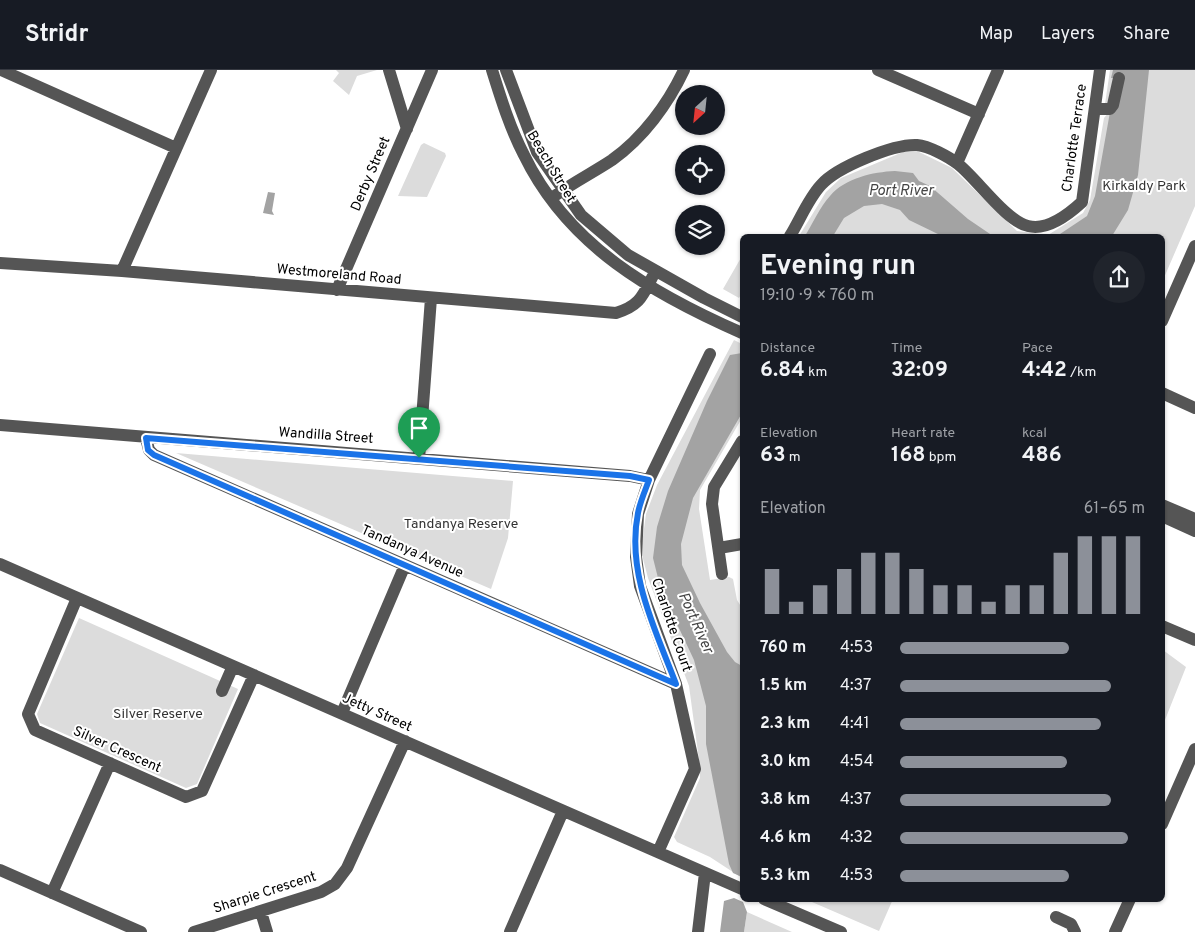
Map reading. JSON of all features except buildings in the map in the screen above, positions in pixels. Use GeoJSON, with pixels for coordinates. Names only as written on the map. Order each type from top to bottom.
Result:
{"type":"FeatureCollection","features":[{"type":"Feature","properties":{"kind":"street"},"geometry":{"type":"LineString","coordinates":[[1,70],[176,148]]}},
{"type":"Feature","properties":{"kind":"street"},"geometry":{"type":"LineString","coordinates":[[122,271],[211,70]]}},
{"type":"Feature","properties":{"kind":"street"},"geometry":{"type":"LineString","coordinates":[[389,70],[407,129]]}},
{"type":"Feature","properties":{"kind":"street","name":"Derby Street"},"geometry":{"type":"LineString","coordinates":[[338,290],[432,70]]}},
{"type":"Feature","properties":{"kind":"street","name":"Beach Street"},"geometry":{"type":"LineString","coordinates":[[492,70],[511,127],[524,157],[567,222],[597,250],[648,284],[738,331]]}},
{"type":"Feature","properties":{"kind":"street","name":"Beach Street"},"geometry":{"type":"LineString","coordinates":[[506,70],[537,152],[581,215],[628,255],[655,272],[740,315]]}},
{"type":"Feature","properties":{"kind":"street"},"geometry":{"type":"LineString","coordinates":[[550,199],[612,160],[631,144],[667,100],[684,70]]}},
{"type":"Feature","properties":{"kind":"street"},"geometry":{"type":"LineString","coordinates":[[878,70],[979,114]]}},
{"type":"Feature","properties":{"kind":"street"},"geometry":{"type":"LineString","coordinates":[[957,163],[998,70]]}},
{"type":"Feature","properties":{"kind":"street","name":"Charlotte Terrace"},"geometry":{"type":"LineString","coordinates":[[791,234],[820,186],[837,170],[901,146],[920,145],[957,163],[1017,222],[1041,227],[1070,213],[1082,202],[1100,70]]}},
{"type":"Feature","properties":{"kind":"street"},"geometry":{"type":"LineString","coordinates":[[1095,109],[1110,108],[1119,78]]}},
{"type":"Feature","properties":{"kind":"street"},"geometry":{"type":"LineString","coordinates":[[1165,314],[1195,246]]}},
{"type":"Feature","properties":{"kind":"street","name":"Westmoreland Road"},"geometry":{"type":"LineString","coordinates":[[0,264],[122,271],[616,313],[633,308],[655,272]]}},
{"type":"Feature","properties":{"kind":"street"},"geometry":{"type":"LineString","coordinates":[[419,458],[431,298]]}},
{"type":"Feature","properties":{"kind":"street","name":"Charlotte Court"},"geometry":{"type":"LineString","coordinates":[[658,852],[695,769],[676,684],[640,586],[636,556],[638,514],[649,480],[710,354]]}},
{"type":"Feature","properties":{"kind":"street"},"geometry":{"type":"LineString","coordinates":[[1165,395],[1195,408]]}},
{"type":"Feature","properties":{"kind":"street","name":"Wandilla Street"},"geometry":{"type":"LineString","coordinates":[[0,425],[419,458],[630,476],[649,480]]}},
{"type":"Feature","properties":{"kind":"street","name":"Tandanya Avenue"},"geometry":{"type":"LineString","coordinates":[[146,438],[148,450],[154,455],[676,684]]}},
{"type":"Feature","properties":{"kind":"street"},"geometry":{"type":"LineString","coordinates":[[722,574],[712,504],[714,487],[740,444]]}},
{"type":"Feature","properties":{"kind":"street"},"geometry":{"type":"LineString","coordinates":[[1165,506],[1195,519]]}},
{"type":"Feature","properties":{"kind":"street"},"geometry":{"type":"LineString","coordinates":[[1165,517],[1195,531]]}},
{"type":"Feature","properties":{"kind":"street"},"geometry":{"type":"LineString","coordinates":[[719,548],[740,544]]}},
{"type":"Feature","properties":{"kind":"street","name":"Jetty Street"},"geometry":{"type":"LineString","coordinates":[[0,564],[740,888]]}},
{"type":"Feature","properties":{"kind":"street"},"geometry":{"type":"LineString","coordinates":[[342,713],[405,565]]}},
{"type":"Feature","properties":{"kind":"street","name":"Silver Crescent"},"geometry":{"type":"LineString","coordinates":[[77,598],[28,714],[34,730],[186,797],[202,791],[254,675]]}},
{"type":"Feature","properties":{"kind":"street"},"geometry":{"type":"LineString","coordinates":[[1165,627],[1195,640]]}},
{"type":"Feature","properties":{"kind":"street"},"geometry":{"type":"LineString","coordinates":[[222,691],[233,666]]}},
{"type":"Feature","properties":{"kind":"street","name":"Sharpie Crescent"},"geometry":{"type":"LineString","coordinates":[[194,932],[321,892],[335,884],[347,868],[404,741]]}},
{"type":"Feature","properties":{"kind":"street"},"geometry":{"type":"LineString","coordinates":[[1165,817],[1195,749]]}},
{"type":"Feature","properties":{"kind":"street"},"geometry":{"type":"LineString","coordinates":[[52,893],[110,763]]}},
{"type":"Feature","properties":{"kind":"street"},"geometry":{"type":"LineString","coordinates":[[510,932],[563,811]]}},
{"type":"Feature","properties":{"kind":"street"},"geometry":{"type":"LineString","coordinates":[[0,870],[141,932]]}},
{"type":"Feature","properties":{"kind":"street"},"geometry":{"type":"LineString","coordinates":[[698,932],[705,873]]}},
{"type":"Feature","properties":{"kind":"street"},"geometry":{"type":"LineString","coordinates":[[771,902],[841,932]]}},
{"type":"Feature","properties":{"kind":"street"},"geometry":{"type":"LineString","coordinates":[[1115,932],[1129,902]]}},
{"type":"Feature","properties":{"kind":"street"},"geometry":{"type":"LineString","coordinates":[[261,912],[267,932]]}},
{"type":"Feature","properties":{"kind":"street"},"geometry":{"type":"LineString","coordinates":[[1056,917],[1072,924],[1075,932]]}},
{"type":"Feature","properties":{"kind":"green space"},"geometry":{"type":"Polygon","coordinates":[[[336,70],[377,70],[357,76],[349,95],[333,81],[339,73],[336,70]]]}},
{"type":"Feature","properties":{"kind":"green space","name":"Kirkaldy Park"},"geometry":{"type":"Polygon","coordinates":[[[1110,70],[1195,70],[1195,206],[1165,275],[1165,234],[1050,234],[1083,213],[1090,200],[1104,118],[1109,112],[1105,104],[1110,70]]]}},
{"type":"Feature","properties":{"kind":"green space"},"geometry":{"type":"Polygon","coordinates":[[[424,143],[445,153],[446,156],[427,197],[398,196],[421,145],[424,143]]]}},
{"type":"Feature","properties":{"kind":"green space","name":"Kirkaldy Park"},"geometry":{"type":"Polygon","coordinates":[[[917,151],[952,168],[1017,231],[1040,234],[800,234],[826,192],[841,178],[903,152],[917,151]]]}},
{"type":"Feature","properties":{"kind":"green space"},"geometry":{"type":"Polygon","coordinates":[[[740,259],[740,296],[739,298],[723,289],[740,259]]]}},
{"type":"Feature","properties":{"kind":"green space"},"geometry":{"type":"Polygon","coordinates":[[[734,340],[740,343],[740,421],[700,490],[699,509],[710,580],[729,577],[733,579],[737,600],[740,605],[740,877],[710,857],[677,842],[674,837],[700,778],[689,686],[648,578],[641,551],[646,514],[657,485],[734,340]]]}},
{"type":"Feature","properties":{"kind":"green space","name":"Tandanya Reserve"},"geometry":{"type":"Polygon","coordinates":[[[176,453],[513,481],[508,538],[491,589],[176,453]]]}},
{"type":"Feature","properties":{"kind":"green space","name":"Silver Reserve"},"geometry":{"type":"Polygon","coordinates":[[[79,618],[238,689],[197,784],[186,788],[40,723],[37,714],[79,618]]]}},
{"type":"Feature","properties":{"kind":"green space"},"geometry":{"type":"Polygon","coordinates":[[[1165,651],[1186,667],[1165,720],[1165,651]]]}},
{"type":"Feature","properties":{"kind":"green space"},"geometry":{"type":"Polygon","coordinates":[[[812,902],[892,902],[879,931],[812,902]]]}},
{"type":"Feature","properties":{"kind":"green space"},"geometry":{"type":"Polygon","coordinates":[[[747,912],[792,932],[744,932],[747,912]]]}},
{"type":"Feature","properties":{"kind":"water"},"geometry":{"type":"Polygon","coordinates":[[[1113,70],[1149,70],[1138,175],[1128,210],[1113,234],[1060,234],[1087,216],[1095,196],[1110,112],[1119,78],[1111,78],[1113,70]]]}},
{"type":"Feature","properties":{"kind":"water","name":"Port River"},"geometry":{"type":"Polygon","coordinates":[[[895,171],[913,173],[919,181],[930,186],[968,219],[990,234],[938,234],[909,220],[900,210],[882,204],[864,206],[844,218],[834,234],[806,234],[823,205],[836,190],[851,180],[895,171]]]}},
{"type":"Feature","properties":{"kind":"water"},"geometry":{"type":"Polygon","coordinates":[[[268,192],[275,193],[272,211],[274,215],[263,213],[268,192]]]}},
{"type":"Feature","properties":{"kind":"water","name":"Port River"},"geometry":{"type":"Polygon","coordinates":[[[740,353],[740,416],[693,498],[681,544],[682,565],[700,603],[727,652],[740,665],[740,876],[733,873],[729,864],[706,744],[706,706],[694,660],[661,590],[653,558],[657,527],[668,491],[707,401],[730,355],[740,353]]]}},
{"type":"Feature","properties":{"kind":"water"},"geometry":{"type":"Polygon","coordinates":[[[734,898],[743,902],[747,912],[744,932],[720,932],[724,901],[734,898]]]}},
{"type":"Feature","properties":{"kind":"route"},"geometry":{"type":"LineString","coordinates":[[146,438],[419,458],[630,476],[649,480],[638,514],[636,556],[640,586],[676,684],[154,455],[148,450],[146,438]]}}]}
